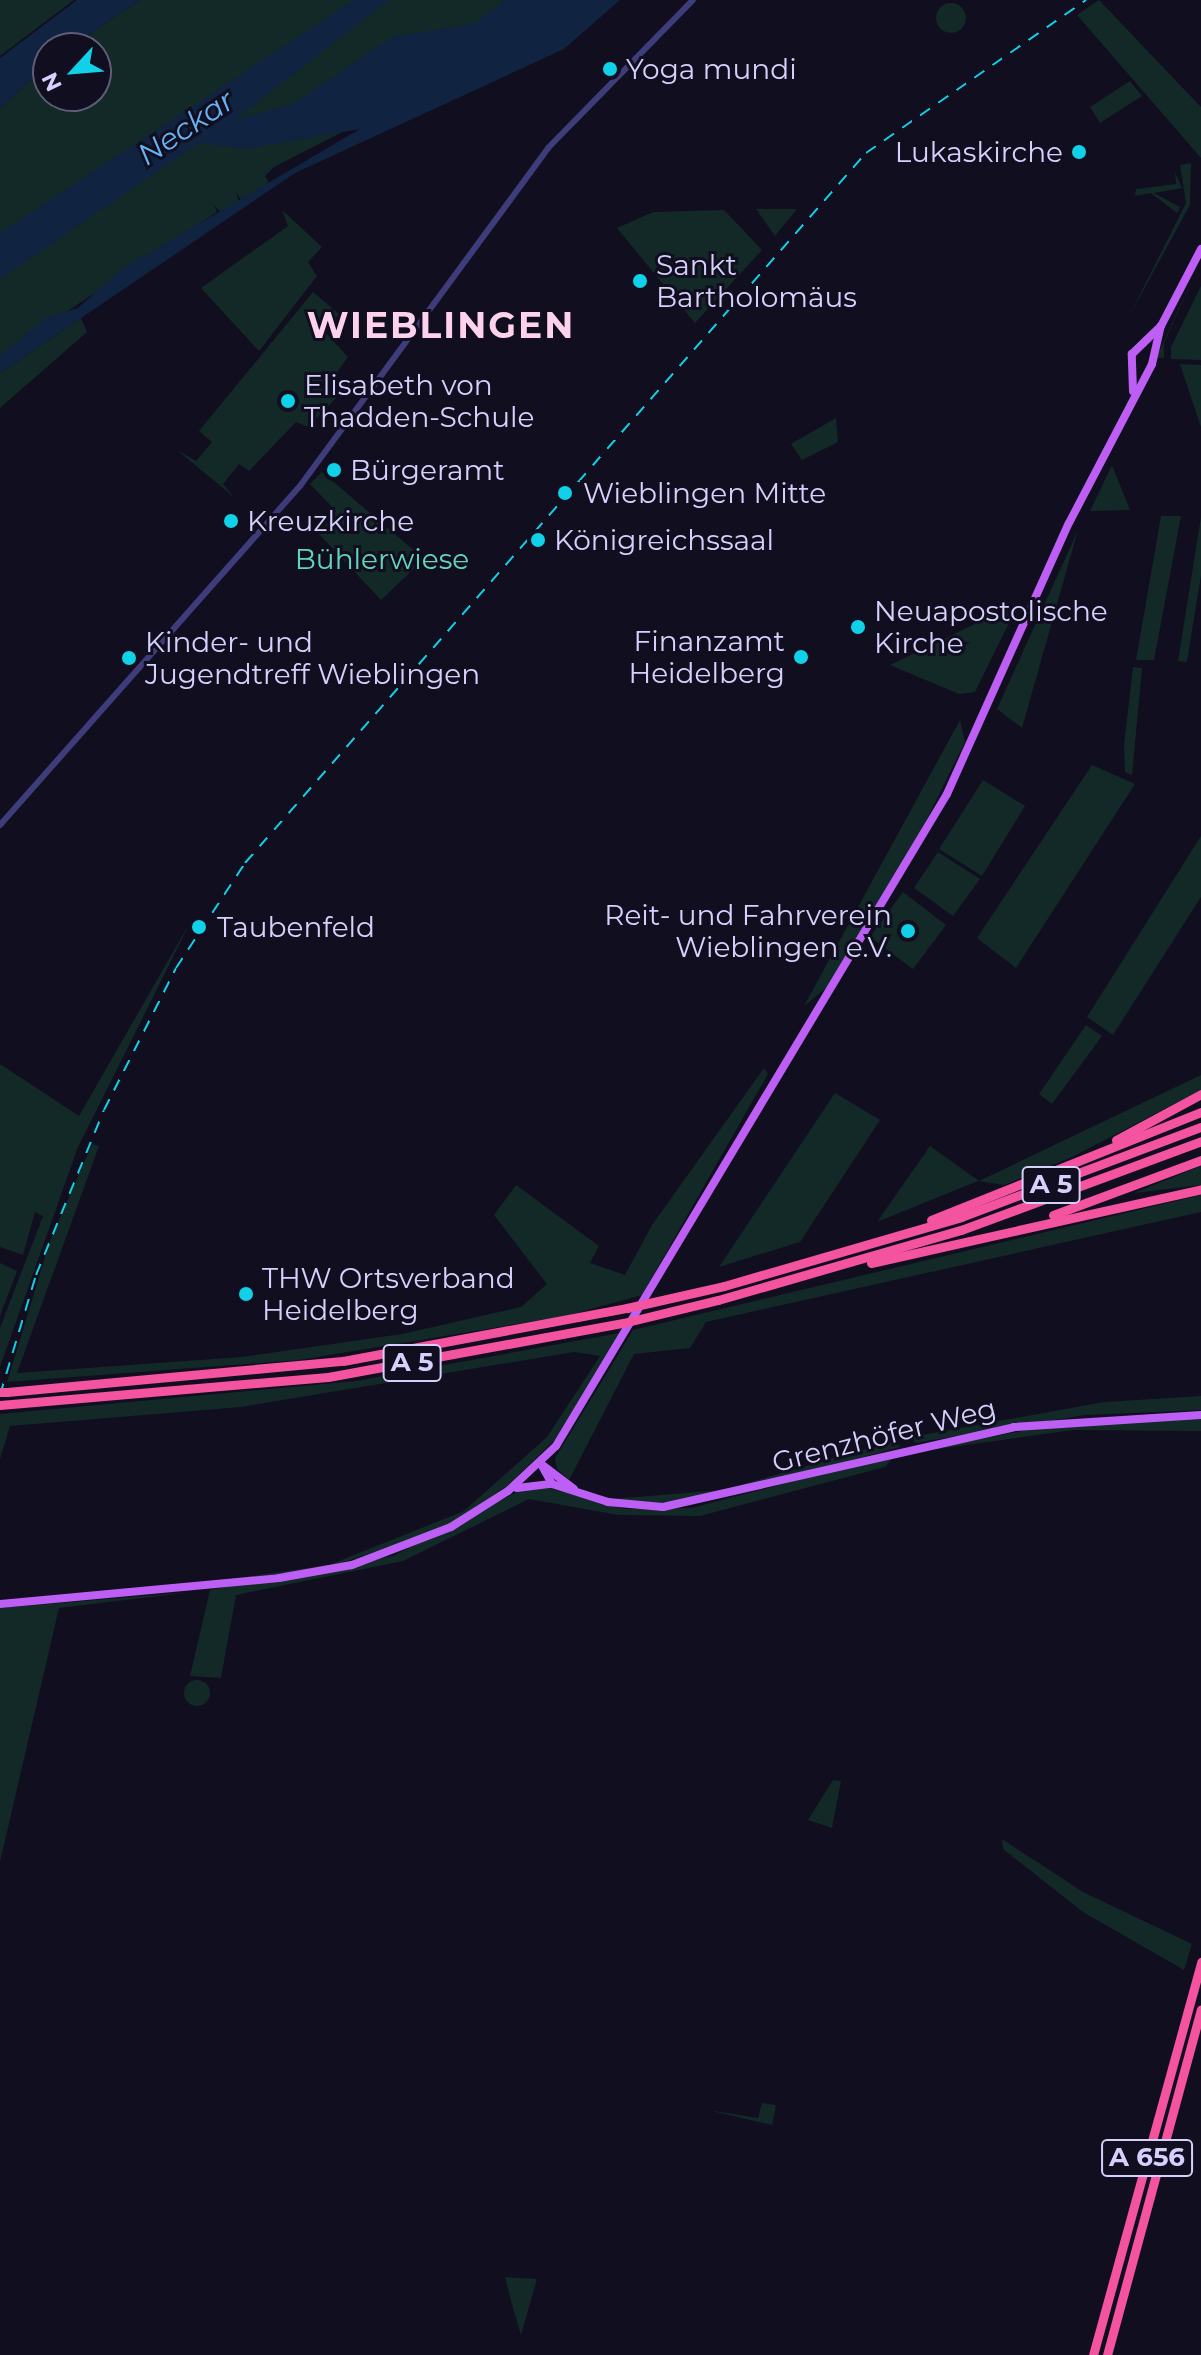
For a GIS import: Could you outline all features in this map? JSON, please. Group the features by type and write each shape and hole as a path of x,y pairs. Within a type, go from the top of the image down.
{"highway":[{"name":"A 5","path":"1070,1163 1201,1094"},
{"name":"A 5","path":"899,1236 1070,1163 1201,1112"},
{"name":"A 5","path":"4,1392 343,1361 627,1308 724,1286 899,1236 1201,1127"},
{"name":"A 5","path":"2,1405 328,1377 623,1323 840,1268 1040,1204 1201,1141"},
{"path":"1005,1232 1201,1160"},
{"path":"840,1268 1201,1189"},
{"name":"A 656","path":"1093,2355 1201,1962"},
{"name":"A 656","path":"1107,2355 1201,2010"}],"main road":[{"path":"0,1604 249,1582 352,1565 434,1535 508,1491 541,1464 556,1446 947,794 1145,370 1161,326 1201,251"},
{"path":"1133,391 1131,357 1161,326"},
{"path":"1141,349 1151,355"},
{"path":"1134,368 1145,370"},
{"name":"Grenzhöfer Weg","path":"552,1484 635,1506 693,1504 983,1432 1201,1415"},
{"path":"556,1446 557,1473"},
{"path":"508,1491 552,1484 541,1464"},
{"name":"Grenzhöfer Weg","path":"541,1464 581,1493"}],"street":[{"path":"0,825 300,486 548,148 693,0"}],"green space":[{"path":"0,0 74,0 0,56"},
{"path":"140,0 505,0 358,124 274,167 265,176 269,184 241,200 236,192 239,202 220,212 214,205 217,212 0,356 0,108 32,79 32,112 112,112 112,32 92,32"},
{"path":"1099,0 1201,107 1201,158 1077,15"},
{"path":"951,3 962,7 966,18 962,29 951,33 940,29 936,18 940,7"},
{"path":"1130,81 1142,96 1100,123 1090,107"},
{"path":"1191,163 1190,205 1127,320 1186,203 1180,165"},
{"path":"1175,172 1182,188 1154,193 1180,207 1177,213 1151,193 1135,196 1136,189 1176,184"},
{"path":"756,209 797,209 775,236"},
{"path":"282,210 322,247 308,262 317,276 259,351 201,288 288,226"},
{"path":"724,210 762,250 695,323 617,228 653,212"},
{"path":"1201,261 1164,343 1164,358 1156,358"},
{"path":"1201,286 1201,360 1171,359 1171,347"},
{"path":"313,292 339,314 324,331 348,357 333,378 346,388 308,427 296,422 249,471 239,464 223,484 235,498 177,450 196,461 212,442 199,431"},
{"path":"81,318 87,332 0,408 0,373"},
{"path":"1180,364 1201,365 1201,427"},
{"path":"836,418 838,442 802,460 791,444"},
{"path":"1112,465 1130,510 1090,511"},
{"name":"Bühlerwiese","path":"322,472 424,559 381,600 319,534 336,511 310,484"},
{"path":"1161,516 1181,516 1154,660 1136,660"},
{"path":"1201,517 1201,575 1187,662 1178,661"},
{"path":"1078,530 1022,728 997,709"},
{"path":"1008,608 1010,621 975,692 959,694 890,665"},
{"path":"1133,667 1142,668 1132,775 1125,772 1124,745"},
{"path":"960,720 965,742 920,833 830,985 804,1006"},
{"path":"1092,765 1135,784 1016,968 977,938"},
{"path":"983,780 1025,806 982,876 939,849"},
{"path":"1201,836 1201,897 1113,1035 1087,1017"},
{"path":"938,852 980,879 953,916 914,888"},
{"name":"Reit- und Fahrverein Wieblingen e.V.","path":"903,892 946,925 913,969 870,937"},
{"path":"192,919 78,1147 0,1367 0,1328 43,1216 35,1212 23,1255 0,1247 0,1064 79,1116"},
{"path":"1086,1025 1102,1036 1052,1104 1039,1094"},
{"path":"764,1068 768,1074 642,1295 566,1316 299,1360 7,1382 50,1241 92,1144 99,1146 17,1373 242,1357 402,1334 521,1307 547,1284 494,1215 516,1185 599,1246 590,1263 625,1275 652,1225"},
{"path":"1201,1075 1201,1090 1072,1157 1004,1185 978,1181 877,1222 930,1146 979,1181"},
{"path":"835,1093 880,1120 800,1242 719,1267"},
{"path":"1201,1166 1201,1185 1134,1193"},
{"path":"1201,1195 1201,1212 706,1322 690,1348 634,1354 569,1480 557,1469 555,1458 633,1330"},
{"path":"0,1263 17,1271 0,1316"},
{"path":"625,1332 562,1433 507,1486 446,1527 336,1565 224,1580 329,1565 464,1511 547,1437 600,1356 574,1352 241,1407 10,1426 0,1459 0,1414 356,1381"},
{"path":"1201,1396 1201,1410 1085,1415 915,1443 911,1437 1104,1402"},
{"path":"1201,1418 1201,1431 1073,1430 909,1453 1048,1426"},
{"path":"898,1440 900,1447 719,1497 658,1504 612,1499 723,1490"},
{"path":"895,1455 885,1467 700,1516 618,1515 529,1499 403,1561 236,1595 221,1678 190,1676 210,1590 393,1556 517,1492 545,1487 625,1509 691,1508"},
{"path":"192,1592 59,1608 0,1862 0,1608"},
{"path":"197,1680 206,1684 210,1693 206,1702 197,1706 188,1702 184,1693 188,1684"},
{"path":"833,1780 841,1781 832,1828 808,1820"},
{"path":"1002,1839 1083,1892 1192,1944 1184,1970 1083,1912 1003,1849"},
{"path":"762,2103 776,2105 772,2125 708,2110 758,2118"},
{"path":"505,2277 537,2279 521,2335 511,2301"}],"water":[{"path":"77,0 140,0 92,32 35,32"},
{"name":"Neckar","path":"354,0 389,0 234,120 293,104 392,37 475,23 505,0 620,0 564,49 295,173 0,373 0,356 47,317 78,308 122,269 360,129 244,149 199,143 0,279 0,233"},
{"path":"32,34 32,79 0,108 0,58"}],"railway":[{"path":"0,1395 36,1275 104,1110 176,968 245,863 866,153 1086,0"}],"place":[{"name":"Yoga mundi","path":"610,69"},
{"name":"Lukaskirche","path":"1079,152"},
{"name":"Sankt Bartholomäus","path":"640,281"},
{"name":"Elisabeth von Thadden-Schule","path":"288,401"},
{"name":"Bürgeramt","path":"334,470"},
{"name":"Wieblingen Mitte","path":"565,493"},
{"name":"Kreuzkirche","path":"231,521"},
{"name":"Königreichssaal","path":"538,540"},
{"name":"Neuapostolische Kirche","path":"858,627"},
{"name":"Finanzamt Heidelberg","path":"801,657"},
{"name":"Kinder- und Jugendtreff Wieblingen","path":"129,658"},
{"name":"Taubenfeld","path":"199,927"},
{"name":"Reit- und Fahrverein Wieblingen e.V.","path":"908,931"},
{"name":"THW Ortsverband Heidelberg","path":"246,1294"}],"district":[{"name":"WIEBLINGEN","path":"441,326"}]}
